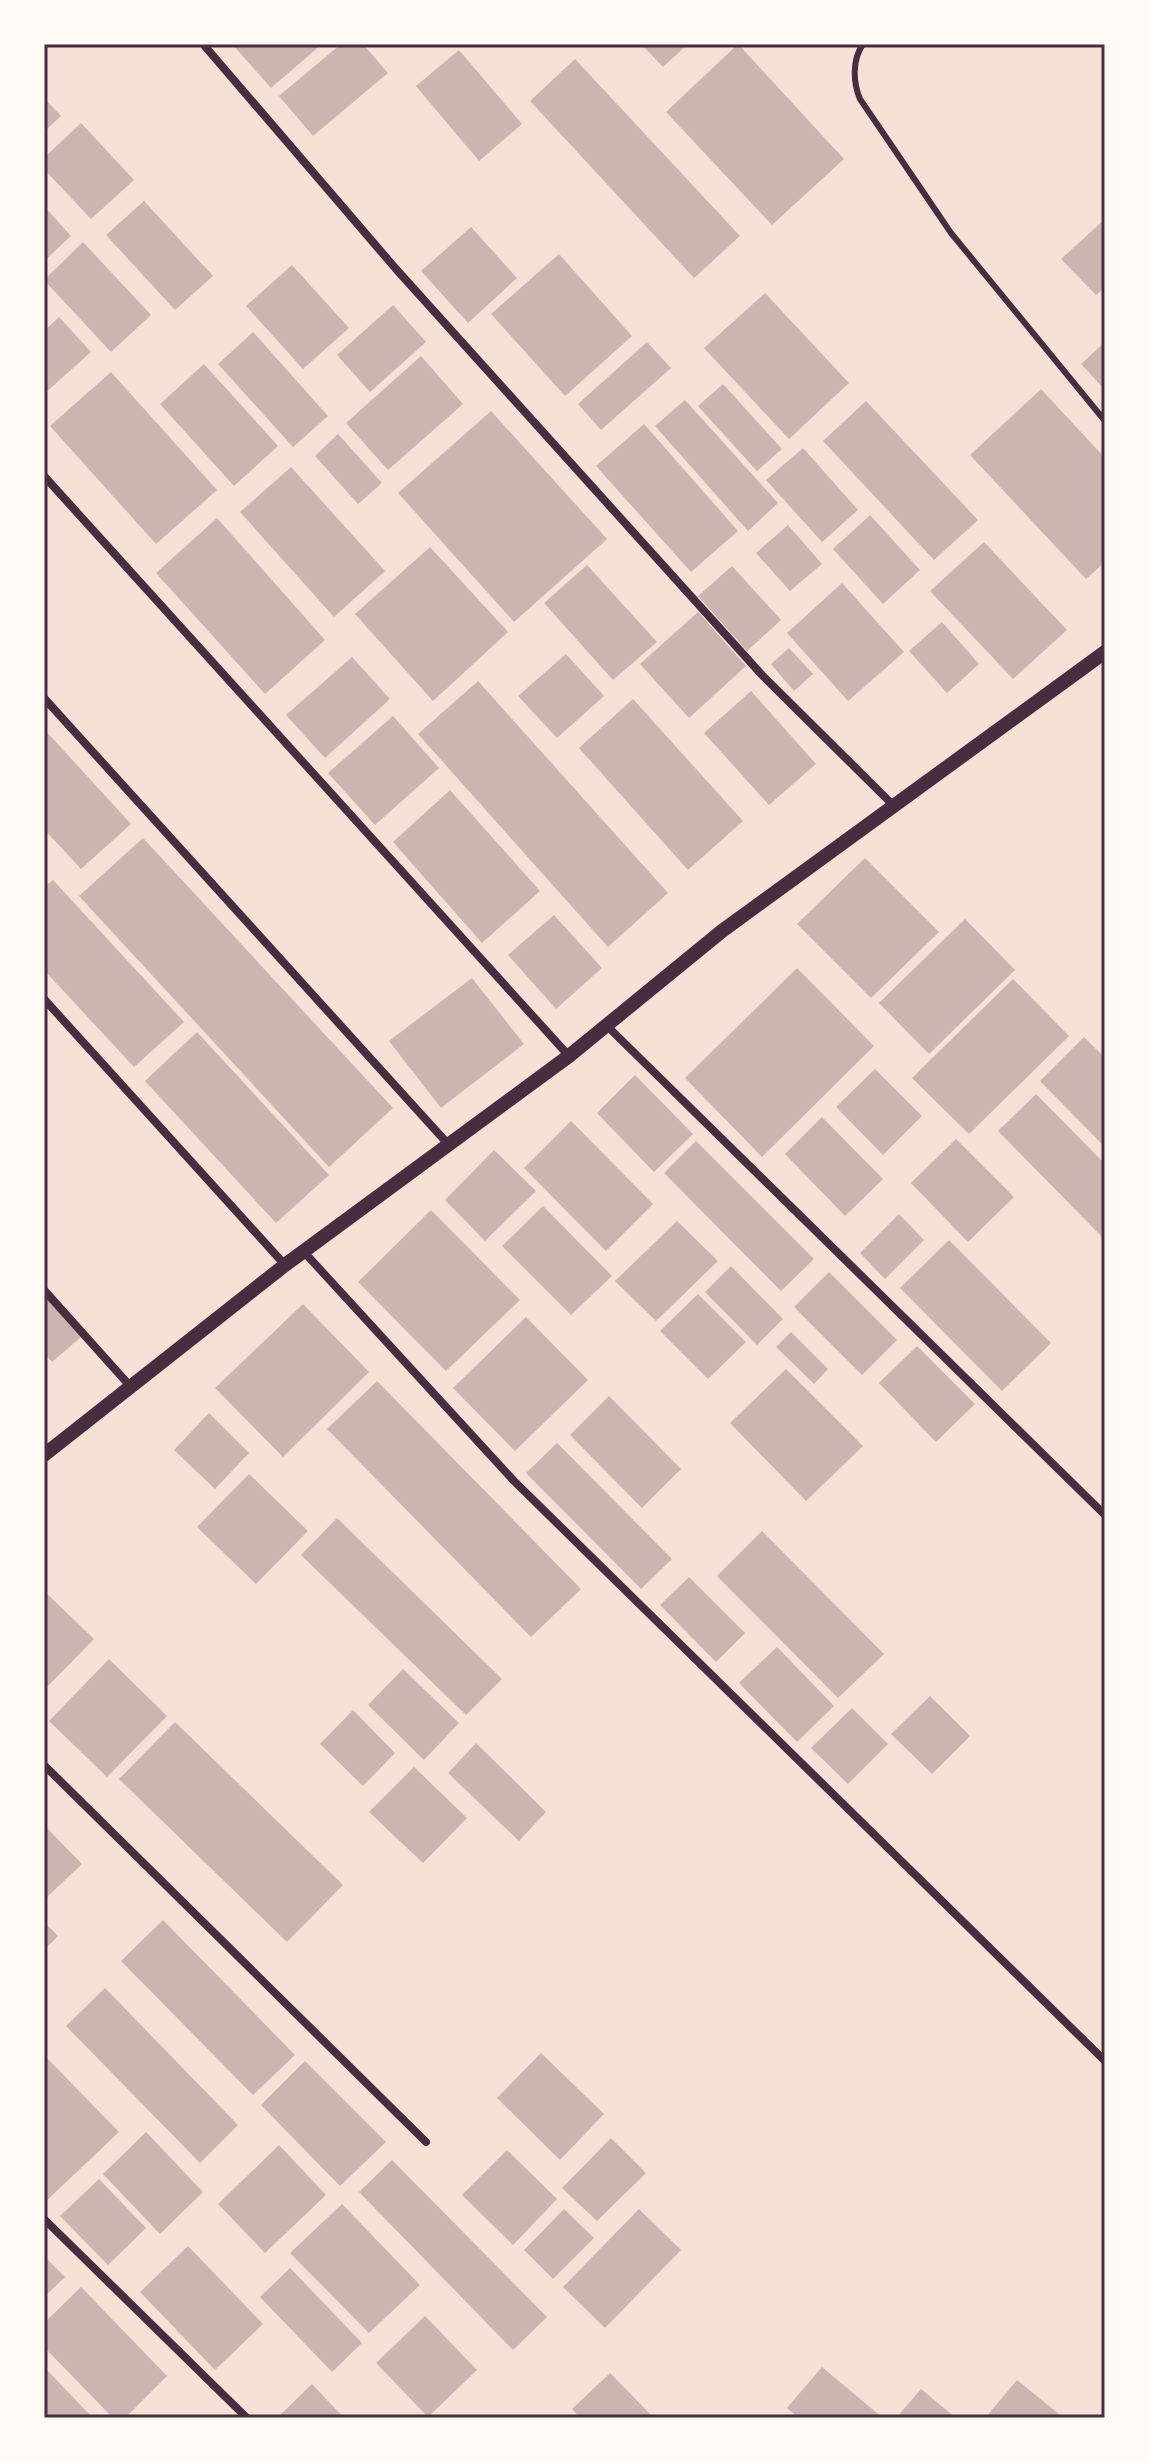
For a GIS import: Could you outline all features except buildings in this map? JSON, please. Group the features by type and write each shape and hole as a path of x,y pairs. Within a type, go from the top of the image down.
{"street":[{"path":"203,44 396,269 762,675 893,805"},
{"path":"44,476 569,1056"},
{"path":"44,1455 285,1265 569,1056 722,931 1105,652"},
{"path":"44,698 448,1144"},
{"path":"44,999 285,1265"},
{"path":"607,1026 1105,1515"},
{"path":"304,1252 514,1481 1105,2061"},
{"path":"44,1290 130,1386"},
{"path":"44,1765 426,2142"},
{"path":"44,2219 247,2418"}],"lane":[{"path":"863,44 856,55 855,74 860,99 951,233 1105,421"}]}
